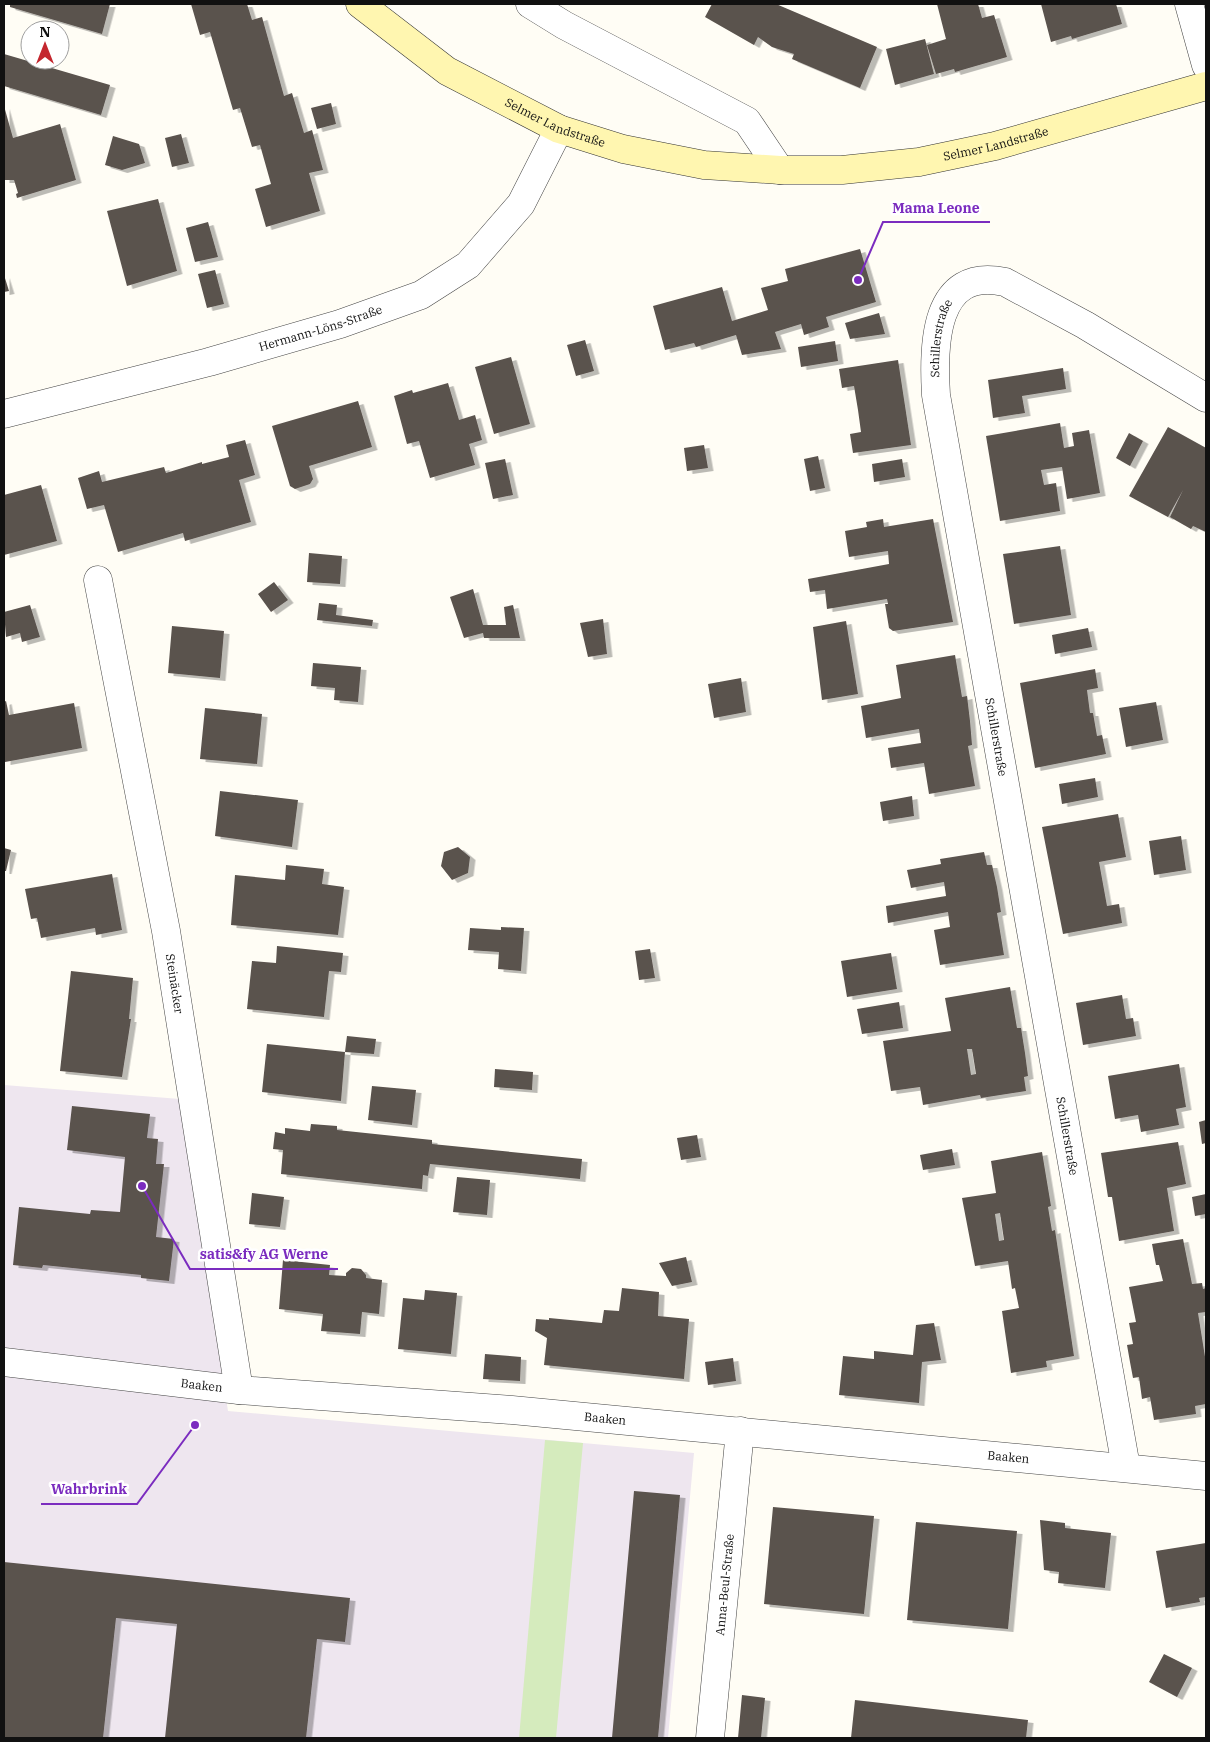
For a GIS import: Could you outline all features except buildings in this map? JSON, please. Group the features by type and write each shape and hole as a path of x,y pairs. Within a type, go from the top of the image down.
{"main road":[{"name":"Selmer Landstraße","path":"360,4 447,71 559,129 623,149 704,165 780,170 842,170 928,160 995,146 1206,86"}],"street":[{"path":"530,4 564,26 747,121 780,170"},
{"path":"1189,4 1206,65"},
{"name":"Hermann-Löns-Straße","path":"4,414 208,362 340,324 421,296 468,265 521,204 559,129"},
{"name":"Schillerstraße","path":"1126,1466 936,395 933,358 936,334 947,303 962,287 974,282 991,279 1005,282 1085,325 1206,398"},
{"name":"Steinäcker","path":"98,580 166,931 239,1390"},
{"name":"Baaken","path":"4,1362 239,1390 512,1410 1126,1466 1206,1476"},
{"name":"Anna-Beul-Straße","path":"710,1738 740,1431"}],"shaded area":[{"path":"4,1085 180,1099 228,1411 694,1453 668,1738 4,1738"}],"green space":[{"path":"545,1440 583,1443 556,1738 519,1738"}],"place":[{"name":"Mama Leone","path":"858,280"},
{"name":"satis&fy AG Werne","path":"142,1186"},
{"name":"Wahrbrink","path":"195,1425"}]}
